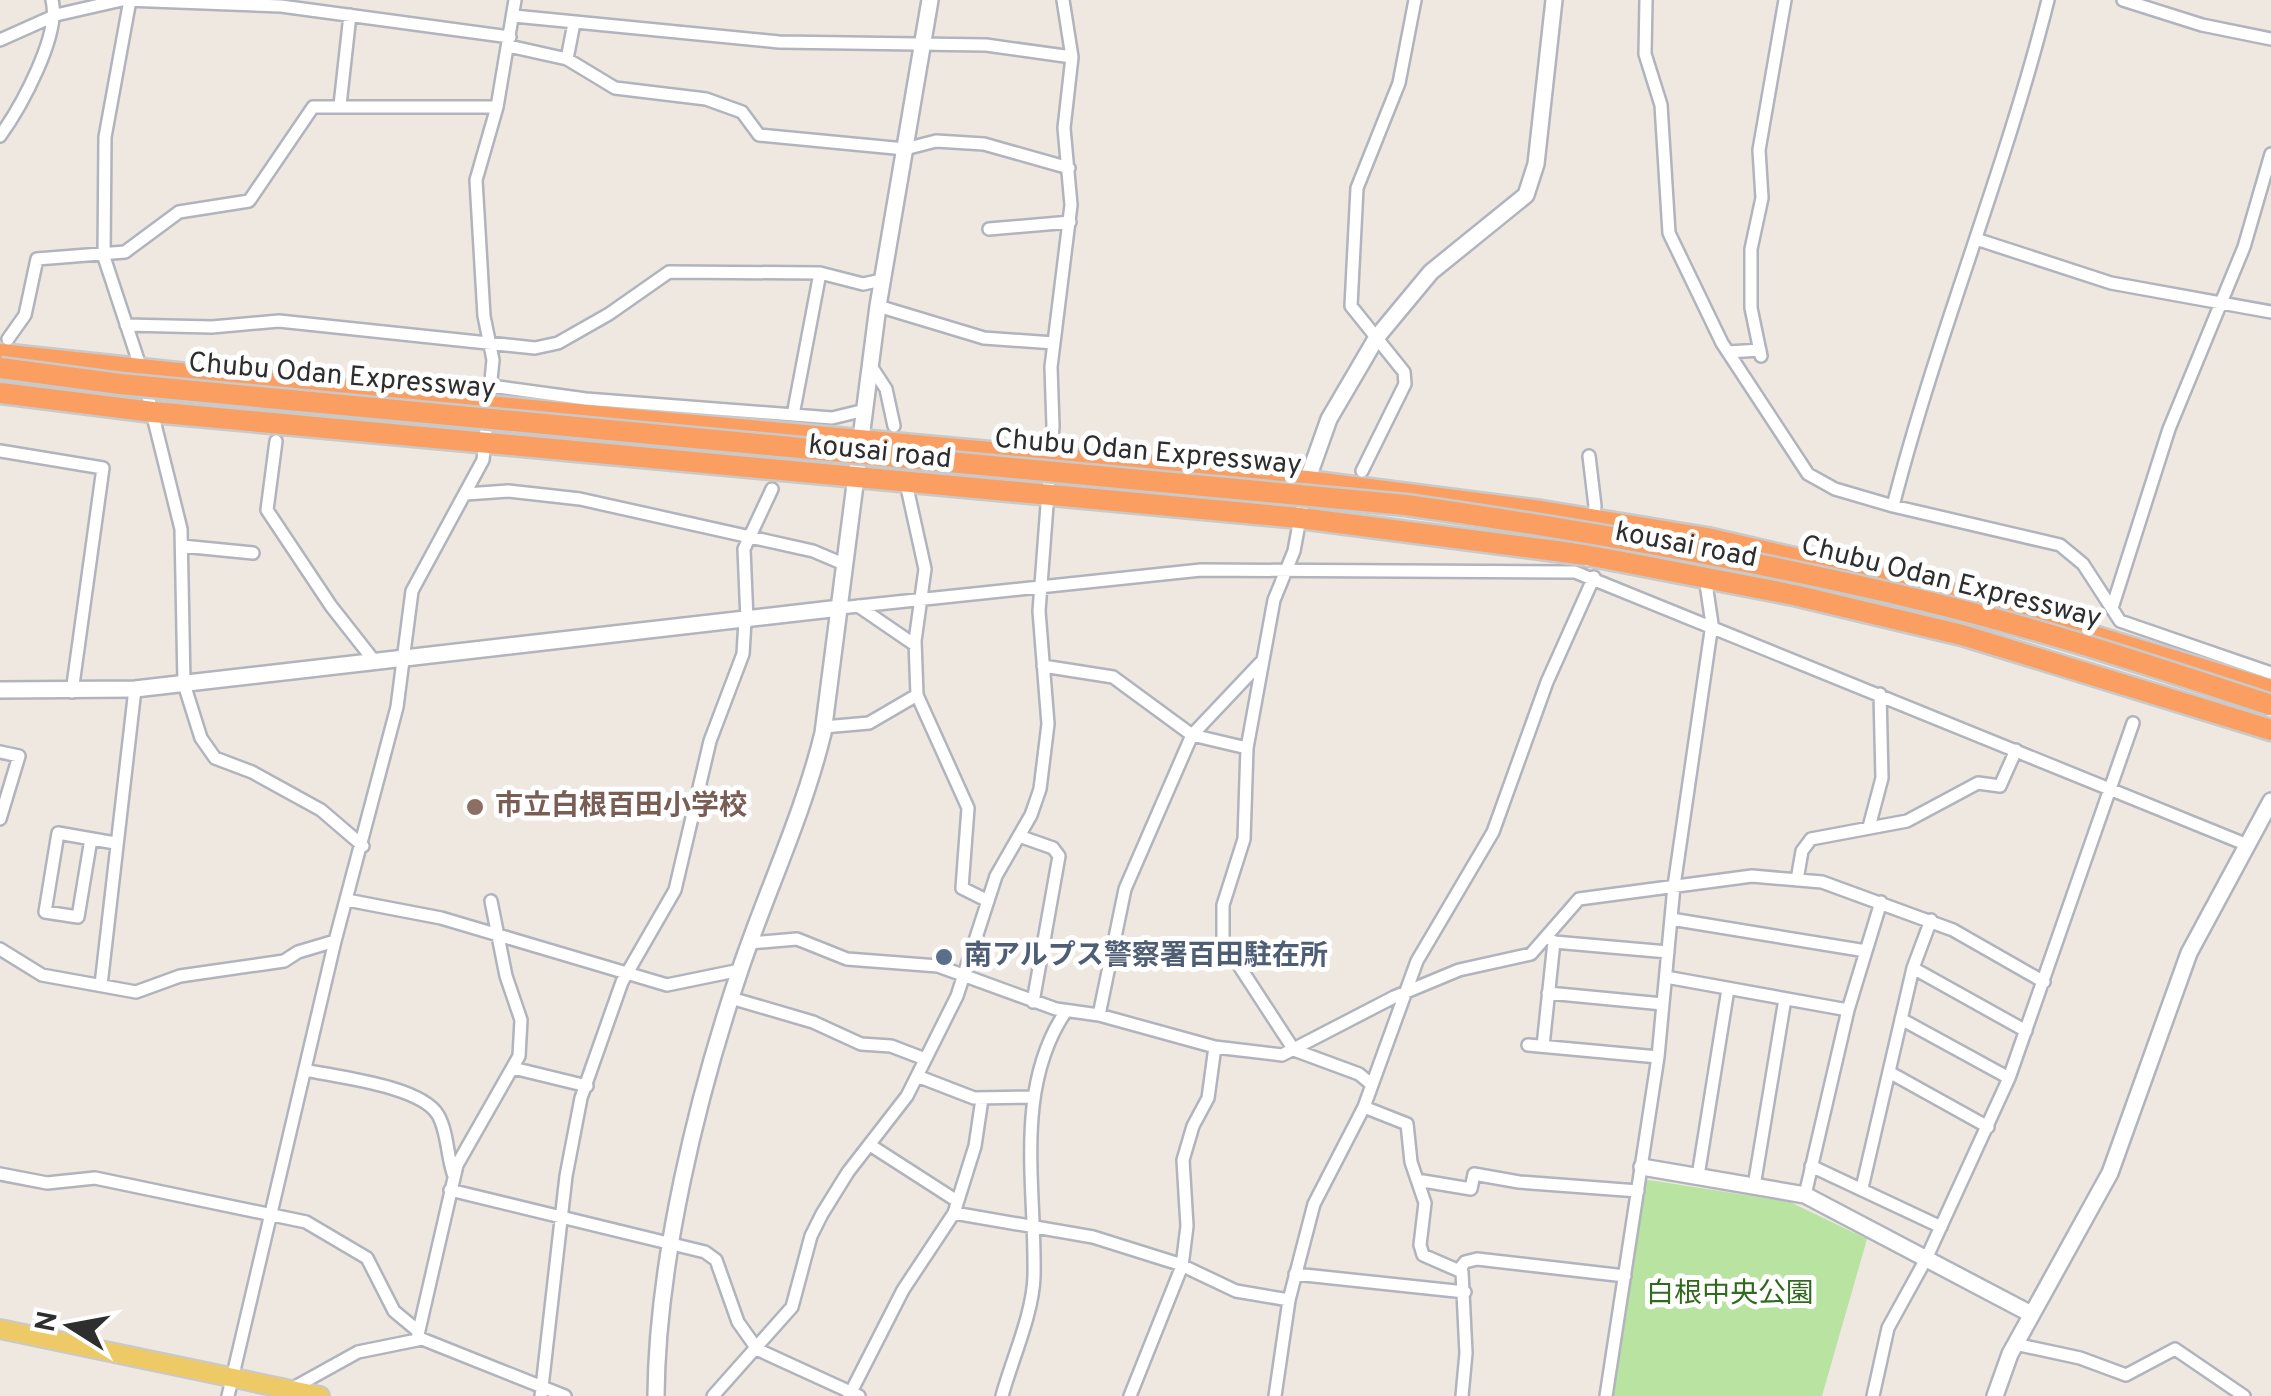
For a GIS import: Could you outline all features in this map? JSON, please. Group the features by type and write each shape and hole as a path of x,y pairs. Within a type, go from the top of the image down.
{"highway":[{"name":"kousai road","path":"2,356 142,372 489,396 1307,482 1594,519 1708,538 1972,598 2271,690"},
{"name":"Chubu Odan Expressway","path":"2,356 122,378 1368,494 1542,516 1690,541 1935,596 2131,651 2271,698"},
{"name":"Chubu Odan Expressway","path":"2,356 138,386 1406,505 1538,524 1688,549 1933,602 2129,658 2271,705"},
{"name":"kousai road","path":"0,393 153,412 1300,518 1589,568 1705,576 1962,635 2271,730"}],"main road":[{"path":"0,1330 320,1396"}],"street":[{"path":"0,136 25,101 56,15 52,0"},
{"path":"0,40 83,4 126,0 281,6 509,41 567,59 615,88 706,99 742,112 759,135 905,148 936,141 984,144 1069,168"},
{"path":"126,0 105,137 104,257 153,412 182,546 184,684 201,738 215,758 252,772 321,810 362,846"},
{"path":"228,1396 335,941 400,696 400,659 412,591 483,460 490,343 476,180 497,107 515,0"},
{"path":"656,1396 672,1243 732,998 811,781 824,726 878,306 930,0"},
{"path":"713,1396 792,1306 811,1236 848,1172 894,1117 917,1076 965,976 988,901 1032,815 1045,761 1048,724 1040,586 1054,343 1070,222 1064,128 1072,57 1063,0"},
{"path":"1362,471 1405,384 1404,372 1351,306 1357,188 1399,82 1415,0"},
{"path":"1371,1084 1359,1074 1294,1050 1223,940 1223,904 1244,840 1247,748 1274,600 1288,568 1307,482 1329,419 1376,337 1431,272 1516,208 1526,195 1536,164 1554,0"},
{"path":"1646,0 1646,54 1661,105 1669,234 1728,352 1808,474 1835,489 1894,506 2060,545 2083,564 2120,621 2271,672"},
{"path":"1728,352 1760,353 1750,308 1752,248 1762,198 1757,166 1786,0"},
{"path":"1894,506 1920,400 1999,176 2048,0"},
{"path":"2123,0 2202,25 2271,38"},
{"path":"340,105 350,15"},
{"path":"514,16 779,42 870,40 924,47 986,45 1072,57"},
{"path":"567,59 574,22"},
{"path":"2,356 25,315 37,260 52,255 104,257 125,252 178,212 249,201 313,107 497,107"},
{"path":"2112,608 2169,428 2222,302 2271,154"},
{"path":"989,229 1070,222"},
{"path":"1976,240 2058,269 2271,312"},
{"path":"126,325 212,327 280,321 535,348 558,343 610,314 669,272 820,273 863,284 882,280"},
{"path":"793,415 820,273"},
{"path":"878,306 984,338 1054,343"},
{"path":"871,366 886,389 894,426"},
{"path":"489,396 586,399 832,418 865,410"},
{"path":"276,441 267,510 330,606 375,662"},
{"path":"0,451 103,468 72,692"},
{"path":"1275,1396 1289,1300 1314,1204 1364,1108 1403,993 1437,924 1493,832 1589,568 1594,519 1589,456"},
{"path":"906,483 924,569 915,644 916,696 968,808 962,888 988,901"},
{"path":"541,1391 561,1216 587,1086 627,976 675,890 710,741 743,654 746,537 772,490"},
{"path":"466,494 508,492 580,500 813,551 846,565"},
{"path":"182,546 253,553"},
{"path":"0,690 135,689 1201,570 1589,568 1712,624 2245,844"},
{"path":"1606,1396 1658,1057 1674,886 1712,624 1705,576"},
{"path":"858,606 915,644"},
{"path":"1099,1016 1125,889 1192,736 1263,660"},
{"path":"1043,666 1112,677 1192,736 1247,748"},
{"path":"101,985 135,689"},
{"path":"1869,826 1882,778 1880,694"},
{"path":"824,726 880,719 916,696"},
{"path":"1873,1396 1888,1328 1926,1259 2009,1078 2132,723"},
{"path":"1797,880 1806,842 1906,821 1978,783 2000,786 2016,750"},
{"path":"0,752 19,756 0,819"},
{"path":"1995,1396 2015,1344 2110,1174 2189,953 2271,800"},
{"path":"92,839 78,917 45,912 58,834 115,842"},
{"path":"1019,836 1054,848 1059,856 1033,1002"},
{"path":"750,942 797,939 847,959 925,963 1066,1011 1215,1047 1282,1056 1403,993 1482,963 1521,959 1551,939 1579,899 1752,876 1822,882 1931,920 2044,982"},
{"path":"348,900 498,935 667,985 740,970"},
{"path":"418,1335 454,1176 464,1149 519,1056 521,1020 506,976 491,901"},
{"path":"1805,1196 1848,1010 1881,902"},
{"path":"1671,919 1866,952"},
{"path":"1862,1188 1913,968 1931,920"},
{"path":"1551,939 1668,952"},
{"path":"1543,1046 1551,939"},
{"path":"0,950 42,974 136,992 193,974 284,962 298,952 335,941"},
{"path":"1913,968 2026,1031"},
{"path":"1666,977 1848,1010"},
{"path":"1698,1176 1728,989"},
{"path":"1548,994 1663,1004"},
{"path":"732,998 812,1022 860,1044 892,1046 926,1058"},
{"path":"1754,1186 1785,999"},
{"path":"1002,1396 1034,1279 1030,1226 1034,1097 1041,1056 1066,1011"},
{"path":"1901,1018 2009,1078"},
{"path":"1528,1045 1658,1057"},
{"path":"1130,1396 1182,1266 1187,1226 1183,1160 1192,1126 1208,1098 1215,1047"},
{"path":"513,1068 587,1086"},
{"path":"305,1070 405,1092 428,1105 440,1118 454,1176"},
{"path":"1888,1072 1988,1127"},
{"path":"917,1076 982,1099 1034,1097"},
{"path":"450,1190 705,1252 716,1260 738,1322 754,1347 853,1395 902,1290 956,1207 975,1146 982,1099"},
{"path":"1364,1108 1407,1124 1424,1203 1424,1255 1459,1270"},
{"path":"870,1145 956,1207 1093,1237 1182,1266 1236,1291 1289,1300"},
{"path":"1811,1166 1941,1226"},
{"path":"1642,1167 1805,1196 2031,1314"},
{"path":"0,1174 47,1182 95,1178 306,1222 366,1258 394,1310 418,1335 541,1391 565,1396"},
{"path":"1417,1180 1471,1189 1474,1174 1519,1182 1638,1191"},
{"path":"1459,1270 1466,1262 1477,1259 1625,1276"},
{"path":"1459,1270 1465,1292 1462,1396"},
{"path":"1295,1274 1465,1292"},
{"path":"292,1388 358,1352 418,1335"},
{"path":"2015,1344 2080,1358 2126,1375 2176,1349 2244,1396"}],"green space":[{"name":"白根中央公園","path":"1644,1182 1790,1202 1867,1239 1822,1396 1611,1396"}],"place":[{"name":"市立白根百田小学校","path":"475,807"},
{"name":"南アルプス警察署百田駐在所","path":"944,957"}]}
